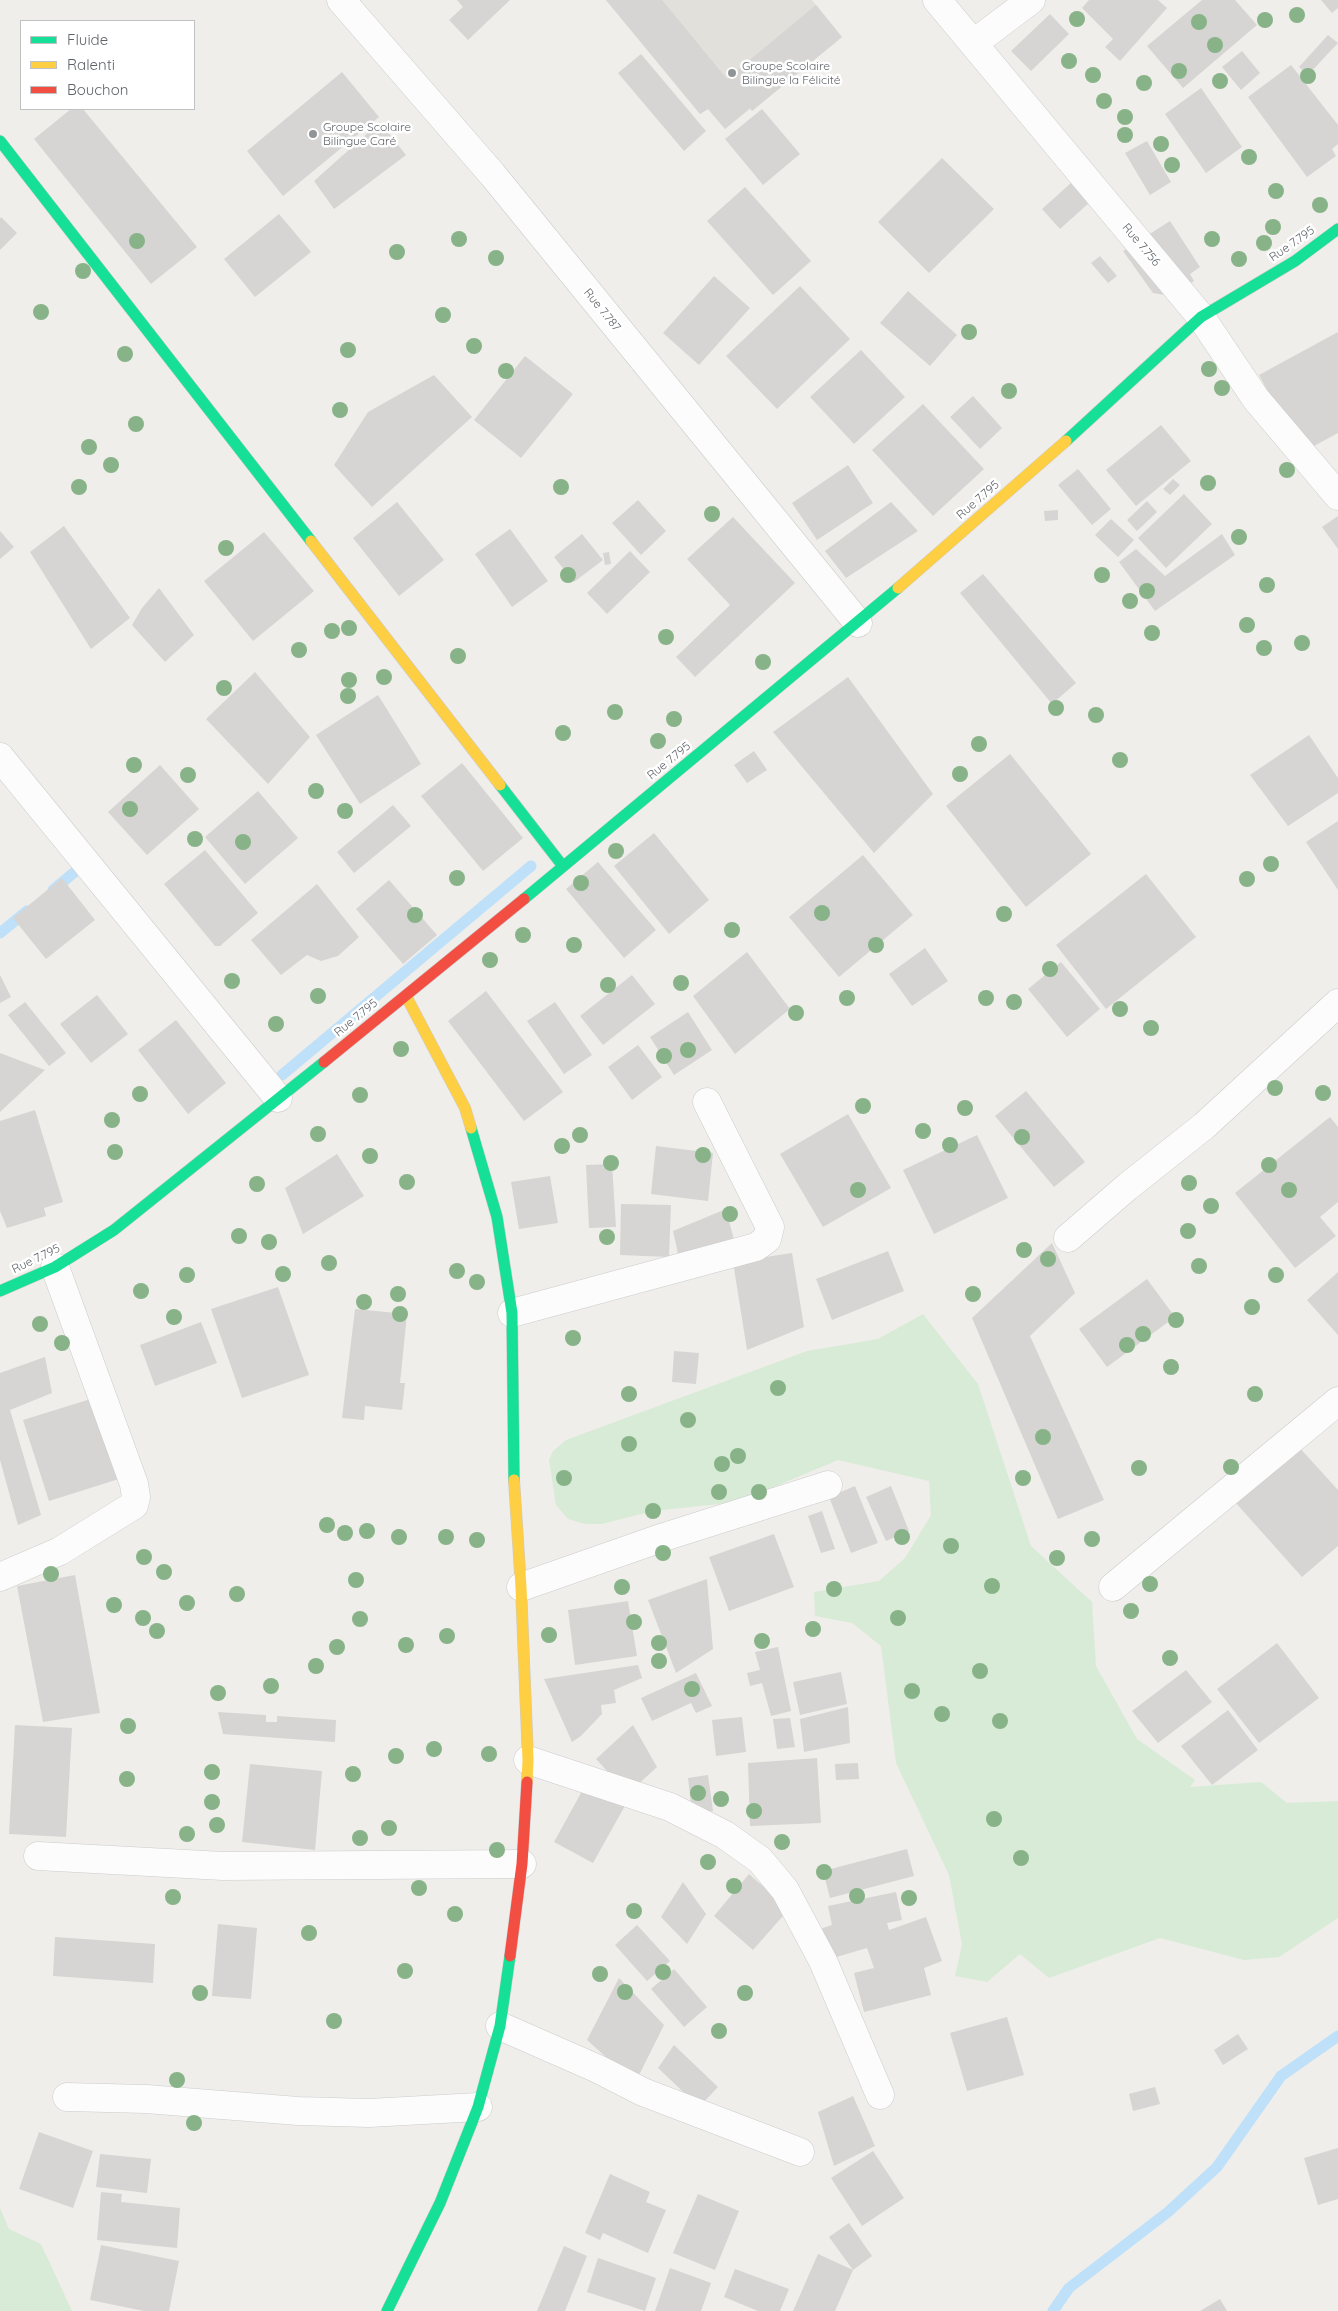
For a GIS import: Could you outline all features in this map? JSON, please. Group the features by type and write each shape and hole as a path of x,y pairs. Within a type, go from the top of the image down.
{"street":[{"name":"Rue 7.787","path":"341,0 492,174 858,622"},
{"name":"Rue 7.756","path":"937,0 1201,317 1256,399 1338,496"},
{"path":"974,43 1032,0"},
{"path":"0,141 562,865"},
{"name":"Rue 7.795","path":"0,1291 55,1268 114,1230 406,996 858,622 1043,462 1201,317 1295,261 1338,228"},
{"path":"0,757 278,1098"},
{"path":"388,2311 440,2203 478,2107 500,2026 522,1864 528,1760 521,1587 512,1454 512,1313 498,1217 465,1108 406,996"},
{"path":"1068,1238 1127,1187 1204,1126 1338,1003"},
{"path":"512,1313 756,1247 767,1240 770,1227 707,1102"},
{"path":"0,1577 60,1551 134,1505 136,1497 134,1484 55,1268"},
{"path":"1114,1587 1338,1401"},
{"path":"521,1587 664,1537 828,1485"},
{"path":"528,1760 670,1807 725,1835 760,1860 785,1890 822,1962 880,2095"},
{"path":"38,1856 223,1866 522,1864"},
{"path":"500,2026 590,2065 643,2092 800,2152"},
{"path":"66,2097 146,2099 298,2111 369,2112 478,2107"}],"shaded area":[{"name":"Groupe Scolaire Bilingue la Félicité","path":"606,0 812,0 842,37 752,111 750,109 725,129 708,109 700,114"}],"green space":[{"path":"923,1314 978,1384 1031,1546 1092,1602 1096,1666 1137,1739 1195,1780 1190,1787 1261,1782 1287,1803 1338,1801 1338,1918 1279,1957 1244,1960 1160,1938 1049,1978 1020,1954 987,1982 955,1976 962,1944 949,1875 896,1763 881,1646 852,1623 815,1616 814,1592 879,1581 905,1558 931,1515 929,1481 838,1460 738,1502 653,1511 602,1524 585,1524 568,1519 556,1505 549,1460 553,1451 566,1440 807,1351 878,1339"},
{"path":"0,2208 9,2229 41,2244 72,2311 0,2311"}],"building":[{"path":"457,0 510,0 468,40 449,20 463,7"},
{"name":"Groupe Scolaire Bilingue la Félicité","path":"606,0 662,0 727,79 816,5 842,37 752,111 750,108 725,129 708,109 700,114"},
{"path":"1089,0 1158,0 1167,8 1120,61 1105,47 1113,39 1082,8"},
{"path":"1202,0 1235,0 1257,25 1183,88 1147,46"},
{"path":"1321,0 1338,0 1338,8 1332,13"},
{"path":"1050,14 1069,34 1031,71 1011,51"},
{"path":"1328,35 1338,43 1308,75 1299,67"},
{"path":"1242,51 1260,73 1241,90 1222,67"},
{"path":"641,54 706,131 684,151 618,73"},
{"path":"1291,65 1338,125 1338,144 1332,149 1336,156 1307,177 1248,97"},
{"name":"Groupe Scolaire Bilingue Caré","path":"342,72 379,117 283,196 247,151"},
{"path":"1201,88 1242,147 1206,173 1165,114"},
{"path":"762,109 800,154 763,185 725,139"},
{"path":"70,110 84,110 197,247 151,284 34,139"},
{"path":"380,122 406,155 334,209 314,181"},
{"path":"1147,141 1171,182 1150,195 1125,153"},
{"path":"942,158 994,209 929,273 878,222"},
{"path":"1072,182 1090,202 1060,229 1042,209"},
{"path":"745,187 811,261 773,295 707,221"},
{"path":"279,214 311,252 255,297 224,259"},
{"path":"1,217 17,233 0,250 0,219"},
{"path":"1170,221 1200,267 1190,274 1194,281 1171,296 1153,293 1123,251"},
{"path":"1100,256 1117,276 1108,283 1091,263"},
{"path":"714,276 750,308 699,365 663,333"},
{"path":"800,286 850,339 777,409 726,356"},
{"path":"908,291 957,335 930,366 880,323"},
{"path":"1338,332 1338,433 1301,453 1259,375"},
{"path":"861,350 905,397 854,444 810,397"},
{"path":"525,356 573,394 521,458 474,420"},
{"path":"434,375 472,417 372,507 334,465 368,412"},
{"path":"973,396 1002,428 980,449 950,417"},
{"path":"923,404 984,469 933,516 872,450"},
{"path":"1161,425 1191,461 1136,506 1106,470"},
{"path":"848,465 873,503 817,540 792,503"},
{"path":"1078,469 1111,509 1092,525 1058,485"},
{"path":"1173,479 1180,485 1170,495 1163,489"},
{"path":"1184,494 1212,524 1166,568 1138,538"},
{"path":"638,500 666,531 641,555 612,523"},
{"path":"1147,501 1157,512 1137,531 1127,520"},
{"path":"397,502 444,560 399,596 353,538"},
{"path":"891,502 918,531 846,578 825,551"},
{"path":"1058,510 1058,520 1045,521 1044,511"},
{"path":"1338,516 1338,549 1322,527"},
{"path":"733,517 795,583 695,677 676,657 730,605 687,559"},
{"path":"1111,519 1134,540 1118,557 1095,535"},
{"path":"64,526 130,618 91,649 30,552"},
{"path":"510,529 548,581 512,607 475,554"},
{"path":"0,531 14,547 0,559"},
{"path":"264,532 314,591 253,641 204,581"},
{"path":"582,534 603,560 574,582 554,557"},
{"path":"1222,534 1235,555 1155,611 1119,562 1136,549 1165,576"},
{"path":"630,551 650,572 607,614 587,593"},
{"path":"609,552 611,564 605,565 603,553"},
{"path":"983,574 1076,683 1052,704 960,593"},
{"path":"159,588 194,635 165,662 132,625 142,608"},
{"path":"255,672 310,737 268,784 206,719"},
{"path":"848,677 933,794 874,853 773,732"},
{"path":"378,695 421,764 360,804 316,735"},
{"path":"1309,735 1338,778 1338,793 1288,826 1250,775"},
{"path":"754,751 767,770 747,783 734,765"},
{"path":"1010,754 1091,854 1026,907 946,806"},
{"path":"462,763 523,838 483,871 421,796"},
{"path":"160,765 199,809 147,855 108,812"},
{"path":"258,791 298,838 245,884 205,837"},
{"path":"393,805 411,826 354,873 337,852"},
{"path":"1338,821 1338,890 1306,842"},
{"path":"654,833 709,900 669,934 614,866"},
{"path":"205,850 258,913 220,946 215,946 164,884"},
{"path":"863,855 913,915 839,977 789,917"},
{"path":"598,862 656,930 624,958 566,889"},
{"path":"1146,874 1196,937 1106,1009 1056,945"},
{"path":"62,878 95,920 46,959 13,918"},
{"path":"389,880 437,935 403,964 356,909"},
{"path":"317,884 359,937 338,956 321,961 307,955 281,975 251,940"},
{"path":"925,948 948,981 912,1006 889,974"},
{"path":"747,952 790,1009 735,1054 693,996"},
{"path":"1061,962 1100,1009 1067,1037 1028,989"},
{"path":"0,975 11,997 0,1003"},
{"path":"632,975 655,1004 603,1045 580,1016"},
{"path":"486,991 563,1092 524,1121 448,1021"},
{"path":"97,995 128,1034 91,1063 60,1024"},
{"path":"25,1002 66,1053 49,1066 8,1015"},
{"path":"555,1002 592,1055 564,1074 527,1021"},
{"path":"688,1012 712,1050 674,1075 650,1037"},
{"path":"176,1020 226,1083 188,1114 138,1050"},
{"path":"638,1045 662,1077 632,1100 608,1067"},
{"path":"0,1053 45,1070 0,1112"},
{"path":"1026,1091 1085,1162 1054,1187 995,1116"},
{"path":"35,1110 63,1202 44,1208 46,1216 7,1228 0,1211 0,1121"},
{"path":"848,1114 891,1188 823,1227 780,1154"},
{"path":"1330,1117 1338,1127 1338,1202 1320,1217 1336,1236 1295,1268 1235,1193"},
{"path":"977,1135 1008,1198 934,1234 903,1170"},
{"path":"656,1146 713,1153 708,1201 651,1194"},
{"path":"337,1154 364,1196 303,1234 285,1188"},
{"path":"612,1164 616,1227 589,1228 586,1165"},
{"path":"550,1176 558,1223 519,1229 511,1182"},
{"path":"621,1204 671,1205 669,1257 620,1255"},
{"path":"726,1209 735,1244 679,1258 673,1231"},
{"path":"1052,1243 1075,1293 1030,1336 1104,1500 1058,1519 972,1318"},
{"path":"888,1251 904,1291 832,1320 816,1279"},
{"path":"792,1253 804,1327 747,1350 733,1262"},
{"path":"1338,1272 1338,1335 1307,1300"},
{"path":"1147,1279 1175,1317 1107,1367 1079,1329"},
{"path":"278,1287 309,1375 242,1398 211,1309"},
{"path":"355,1309 407,1314 400,1383 405,1383 402,1410 365,1406 364,1420 342,1418"},
{"path":"201,1322 217,1363 155,1386 140,1345"},
{"path":"674,1351 699,1353 696,1384 672,1382"},
{"path":"45,1357 52,1393 10,1410 41,1515 18,1525 0,1460 0,1373"},
{"path":"97,1397 122,1478 49,1501 23,1420"},
{"path":"1298,1446 1338,1490 1338,1546 1302,1577 1235,1502"},
{"path":"855,1486 878,1543 851,1553 829,1497"},
{"path":"891,1486 909,1531 886,1541 866,1497"},
{"path":"822,1511 835,1549 821,1553 808,1516"},
{"path":"774,1534 794,1587 729,1611 709,1557"},
{"path":"75,1575 100,1713 43,1722 17,1586"},
{"path":"707,1579 713,1649 676,1673 648,1600"},
{"path":"628,1601 637,1656 575,1665 568,1610"},
{"path":"1277,1643 1319,1698 1259,1743 1217,1689"},
{"path":"778,1647 791,1711 771,1716 762,1683 750,1686 747,1673 760,1670 755,1652"},
{"path":"638,1665 642,1678 614,1690 616,1703 601,1705 602,1714 581,1736 572,1742 544,1679"},
{"path":"1186,1670 1212,1702 1158,1743 1132,1711"},
{"path":"841,1672 847,1704 800,1715 793,1682"},
{"path":"696,1673 712,1706 696,1713 691,1703 652,1721 641,1698"},
{"path":"848,1707 850,1743 804,1752 800,1719"},
{"path":"1228,1710 1258,1750 1212,1785 1181,1746"},
{"path":"218,1712 266,1715 266,1722 277,1722 277,1716 336,1720 335,1742 223,1734"},
{"path":"742,1717 746,1752 716,1756 712,1720"},
{"path":"790,1718 795,1747 777,1749 773,1719"},
{"path":"15,1725 72,1728 66,1837 9,1834"},
{"path":"633,1725 657,1767 633,1789 621,1786 596,1759"},
{"path":"817,1758 821,1823 750,1826 748,1763"},
{"path":"858,1763 859,1779 836,1780 835,1764"},
{"path":"250,1764 322,1771 315,1850 242,1842"},
{"path":"708,1775 713,1811 692,1813 688,1778"},
{"path":"587,1782 626,1804 593,1863 554,1842"},
{"path":"907,1849 914,1876 830,1898 823,1871"},
{"path":"749,1874 789,1909 753,1950 714,1916"},
{"path":"683,1882 706,1914 687,1944 661,1917"},
{"path":"896,1892 902,1920 887,1923 889,1930 926,1917 942,1961 924,1968 931,1995 864,2012 854,1973 874,1968 867,1948 823,1961 814,1931 832,1925 828,1906"},
{"path":"218,1924 257,1928 251,1999 212,1996"},
{"path":"637,1925 670,1961 647,1981 615,1945"},
{"path":"55,1937 155,1944 153,1983 53,1976"},
{"path":"674,1969 707,2007 684,2027 651,1989"},
{"path":"619,1978 664,2025 635,2083 587,2040"},
{"path":"1007,2017 1024,2075 967,2091 950,2033"},
{"path":"1238,2034 1248,2049 1223,2065 1214,2050"},
{"path":"674,2045 718,2087 699,2107 658,2068"},
{"path":"1155,2087 1160,2104 1133,2111 1129,2094"},
{"path":"853,2096 875,2146 834,2166 818,2112"},
{"path":"39,2132 93,2151 73,2208 19,2189"},
{"path":"1338,2148 1338,2199 1318,2205 1304,2158"},
{"path":"873,2151 904,2198 862,2226 831,2178"},
{"path":"100,2154 151,2159 147,2193 96,2187"},
{"path":"610,2174 650,2192 646,2202 666,2210 648,2253 603,2233 600,2240 585,2233"},
{"path":"101,2192 122,2194 121,2202 180,2208 177,2248 97,2240"},
{"path":"698,2194 739,2211 715,2270 673,2253"},
{"path":"849,2223 872,2256 853,2270 829,2237"},
{"path":"101,2245 179,2261 169,2311 144,2311 90,2300"},
{"path":"564,2246 587,2256 565,2311 537,2311"},
{"path":"818,2254 853,2270 835,2311 793,2311"},
{"path":"598,2258 656,2278 645,2311 587,2292"},
{"path":"670,2268 711,2283 701,2311 655,2311"},
{"path":"735,2269 789,2289 780,2311 758,2311 724,2297"},
{"path":"1220,2299 1227,2311 1200,2311"}],"waterway":[{"path":"53,890 83,865"},
{"path":"282,1075 531,866"},
{"path":"0,933 27,911"},
{"path":"1053,2311 1069,2288 1168,2212 1217,2167 1281,2076 1338,2036"}],"traffic: fast":[{"path":"0,141 311,541"},
{"path":"1066,441 1201,317 1295,261 1338,229"},
{"path":"524,899 898,588"},
{"path":"500,785 562,865"},
{"path":"0,1291 55,1267 114,1230 324,1062"},
{"path":"471,1128 497,1217 512,1313 514,1480"},
{"path":"387,2311 440,2203 478,2107 500,2026 510,1956"}],"traffic: slow":[{"path":"898,588 1066,441"},
{"path":"311,541 500,785"},
{"path":"406,996 465,1108 471,1128"},
{"path":"514,1480 521,1587 528,1760 527,1782"}],"traffic: jam":[{"path":"324,1062 524,899"},
{"path":"510,1956 522,1864 527,1782"}],"place":[{"name":"Groupe Scolaire Bilingue la Félicité","path":"732,73"},
{"name":"Groupe Scolaire Bilingue Caré","path":"313,134"}]}
